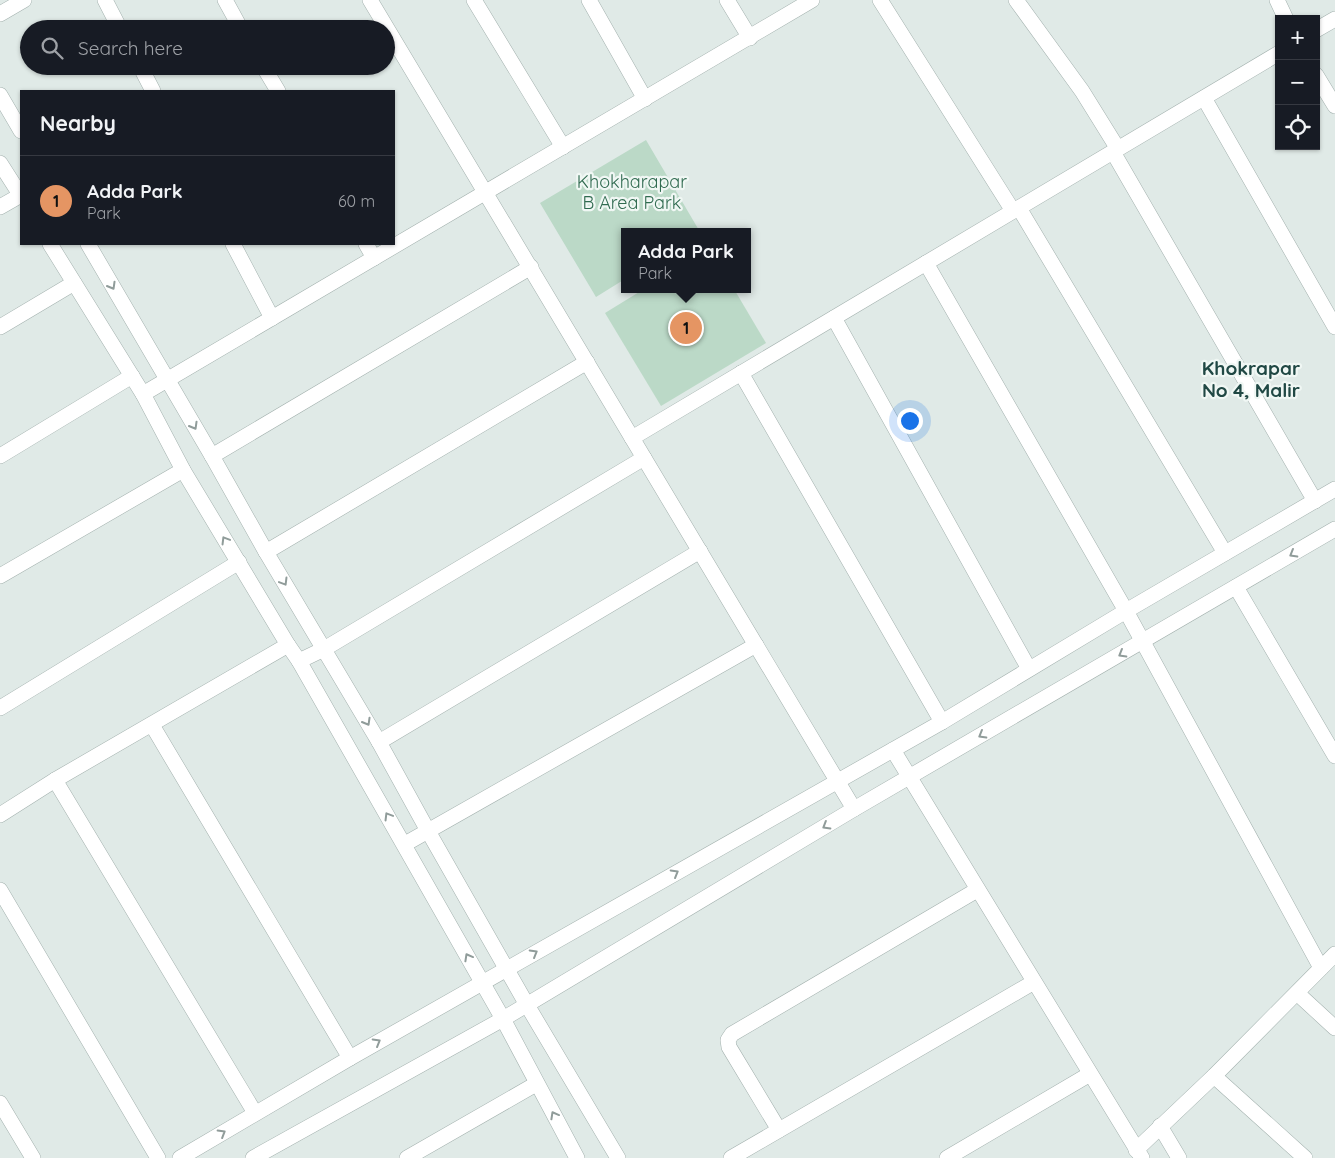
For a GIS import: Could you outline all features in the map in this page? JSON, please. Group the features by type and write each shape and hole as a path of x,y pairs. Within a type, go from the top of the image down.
{"street":[{"path":"0,14 24,0"},
{"path":"105,0 115,20"},
{"path":"224,0 236,20"},
{"path":"370,0 382,20"},
{"path":"474,0 563,147"},
{"path":"589,0 645,99"},
{"path":"727,0 750,38"},
{"path":"142,394 812,0"},
{"path":"880,0 1016,210 1225,553"},
{"path":"1016,0 1082,90 1315,501"},
{"path":"1277,0 1284,15"},
{"path":"1320,28 1335,19"},
{"path":"395,41 854,809"},
{"path":"632,438 1275,55"},
{"path":"145,75 152,90"},
{"path":"268,75 277,90"},
{"path":"1320,82 1335,106"},
{"path":"0,95 20,129"},
{"path":"1204,98 1335,327"},
{"path":"0,163 20,194"},
{"path":"0,207 20,197"},
{"path":"51,245 132,376 183,470 299,661 405,844 504,1019 536,1084 577,1158"},
{"path":"89,245 266,552 379,742 527,1004 618,1158"},
{"path":"234,245 272,318"},
{"path":"367,245 374,258"},
{"path":"926,264 1126,610 1321,968"},
{"path":"212,456 531,267"},
{"path":"0,327 74,283"},
{"path":"834,318 1030,669"},
{"path":"266,552 588,362"},
{"path":"741,373 942,722"},
{"path":"0,456 132,376"},
{"path":"299,661 324,649 644,458"},
{"path":"0,576 183,470"},
{"path":"180,1158 350,1058 942,722 1126,610 1335,489"},
{"path":"253,1158 504,1019 854,809 1236,587 1334,534"},
{"path":"379,742 700,551"},
{"path":"0,708 239,562"},
{"path":"1236,587 1335,756"},
{"path":"405,844 756,644"},
{"path":"0,815 55,780 288,645"},
{"path":"152,725 350,1058"},
{"path":"893,750 1139,1154 1160,1126 1214,1076 1335,954"},
{"path":"55,780 255,1114"},
{"path":"0,890 158,1158"},
{"path":"779,1130 729,1047 728,1040 732,1034 977,890"},
{"path":"732,1158 1034,982"},
{"path":"1296,992 1335,1028"},
{"path":"947,1158 1090,1074"},
{"path":"1214,1076 1305,1158"},
{"path":"407,1158 536,1084"},
{"path":"0,1103 33,1158"},
{"path":"1160,1126 1179,1158"}],"green space":[{"name":"Khokharapar B Area Park","path":"646,140 698,228 621,228 621,281 596,297 540,203"},
{"path":"638,293 736,293 766,343 661,406 605,313"}],"place":[{"name":"Adda Park","path":"686,328"}],"district":[{"name":"Khokrapar No 4, Malir","path":"1251,379"}]}
